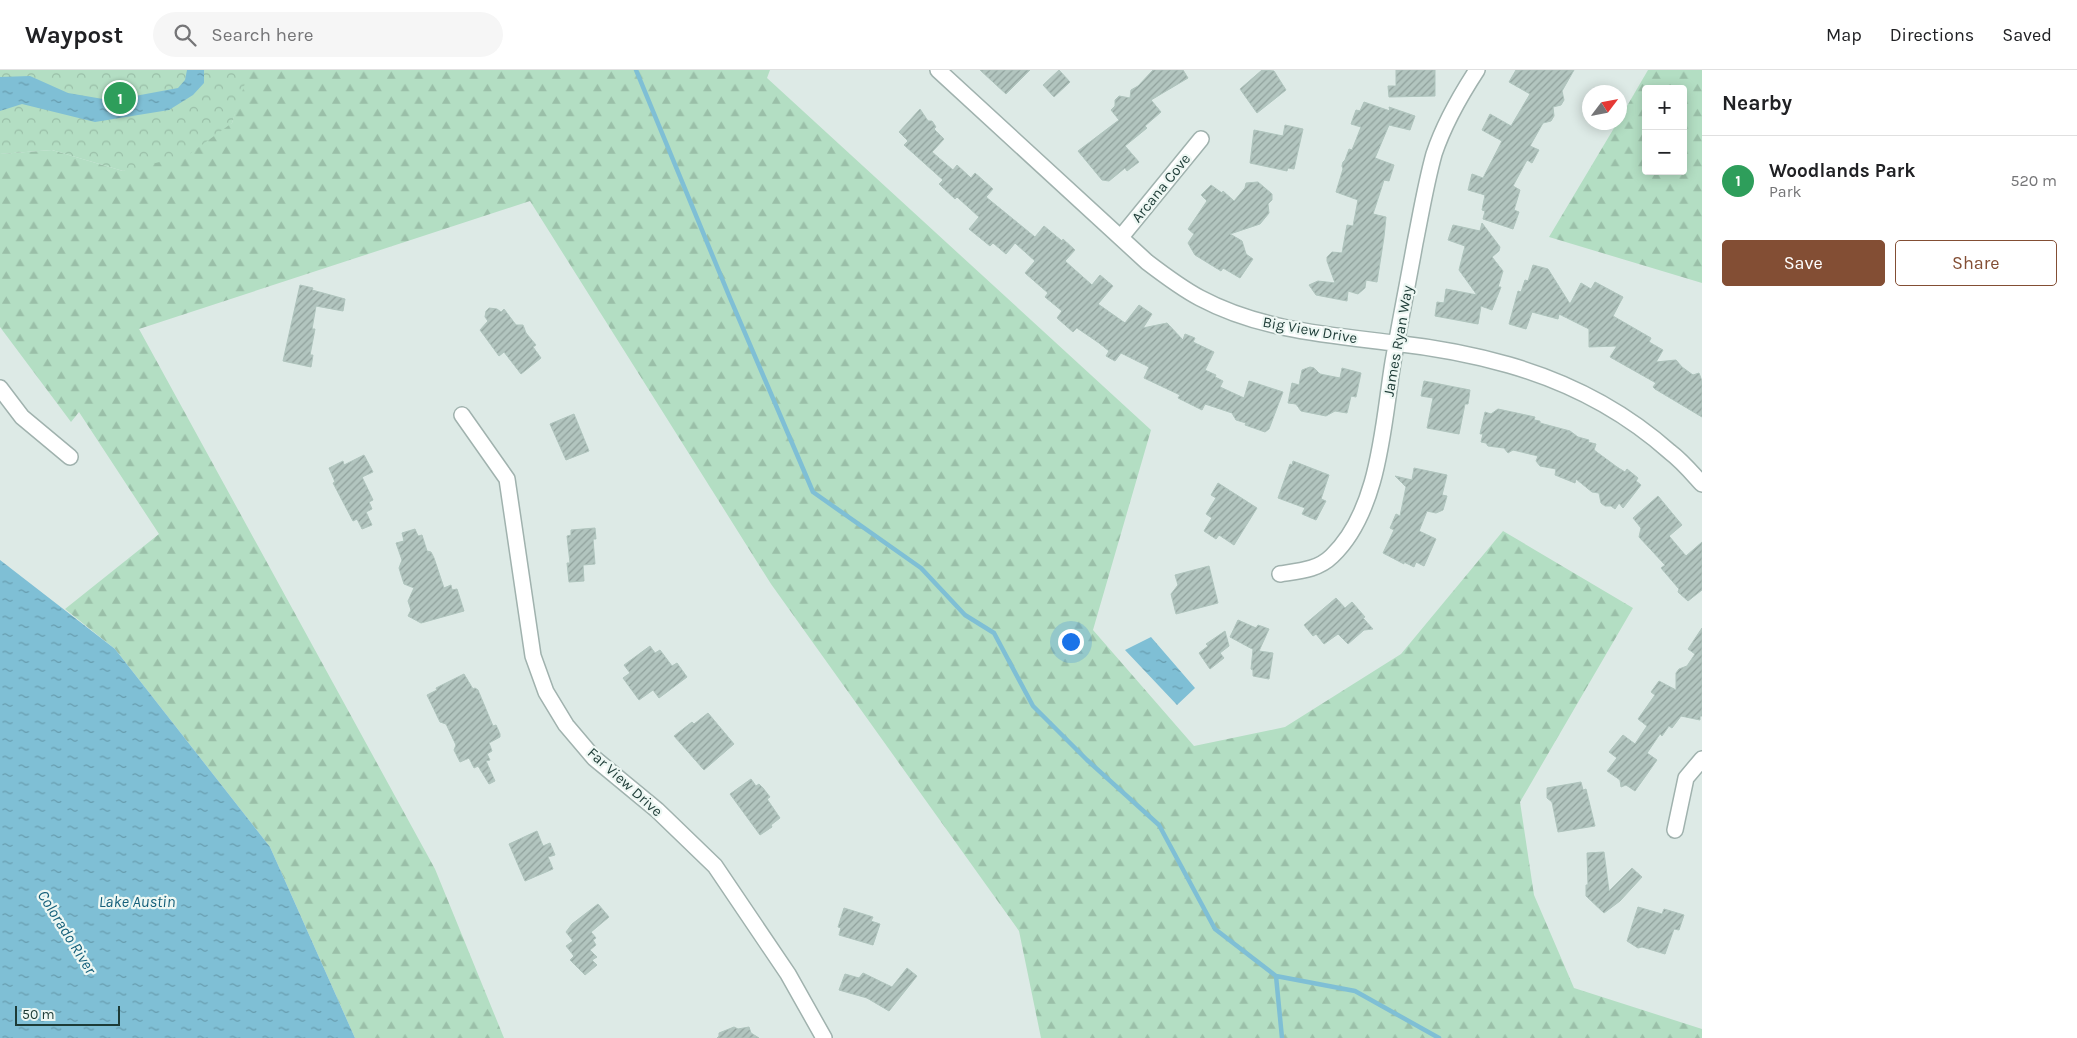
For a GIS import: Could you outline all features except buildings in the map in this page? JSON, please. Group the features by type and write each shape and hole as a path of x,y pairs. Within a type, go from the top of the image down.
{"street":[{"name":"Big View Drive","path":"938,70 1147,262 1173,282 1200,299 1228,311 1282,327 1396,343 1508,364 1568,386 1601,402 1638,427 1671,452 1702,484"},
{"name":"James Ryan Way","path":"1280,574 1319,567 1333,556 1363,510 1374,479 1396,343 1426,185 1435,153 1461,94 1476,70"},
{"name":"Arcana Cove","path":"1121,237 1201,139"},
{"path":"0,388 22,417 70,457"},
{"name":"Far View Drive","path":"462,415 508,479 533,656 546,692 566,725 594,758 657,810 715,866 788,974 824,1038"},
{"path":"1675,830 1686,778 1702,759"}],"green space":[{"path":"0,70 247,70 248,74 232,123 188,155 123,171 52,150 0,154"},
{"path":"247,70 770,70 767,78 1151,430 1093,630 1194,746 1285,727 1401,654 1503,531 1633,608 1520,802 1534,895 1574,988 1702,1029 1702,1038 1041,1038 1019,931 771,584 530,201 139,329 435,869 504,1038 355,1038 270,847 115,649 65,609 159,534 79,412 71,422 0,327 0,154 52,150 123,171 232,123"},
{"path":"1648,70 1702,70 1702,283 1549,237 1613,130 1627,130 1627,106"}],"water":[{"path":"187,70 204,70 204,83 193,95 169,110 95,122 22,104 0,111 0,77 30,76 68,93 103,99 135,96 178,88 185,80"},
{"name":"Lake Austin","path":"0,560 115,649 270,847 355,1038 0,1038"},
{"path":"1151,637 1195,688 1177,705 1125,650"}],"waterway":[{"path":"636,70 730,298 813,492 921,568 965,615 994,633 1033,706 1087,760 1159,825 1215,929 1276,976 1282,1038"},
{"path":"1276,976 1355,991 1439,1038"}],"place":[{"name":"Woodlands Park","path":"120,98"}],"water label":[{"name":"Colorado River","path":"67,932"}]}
